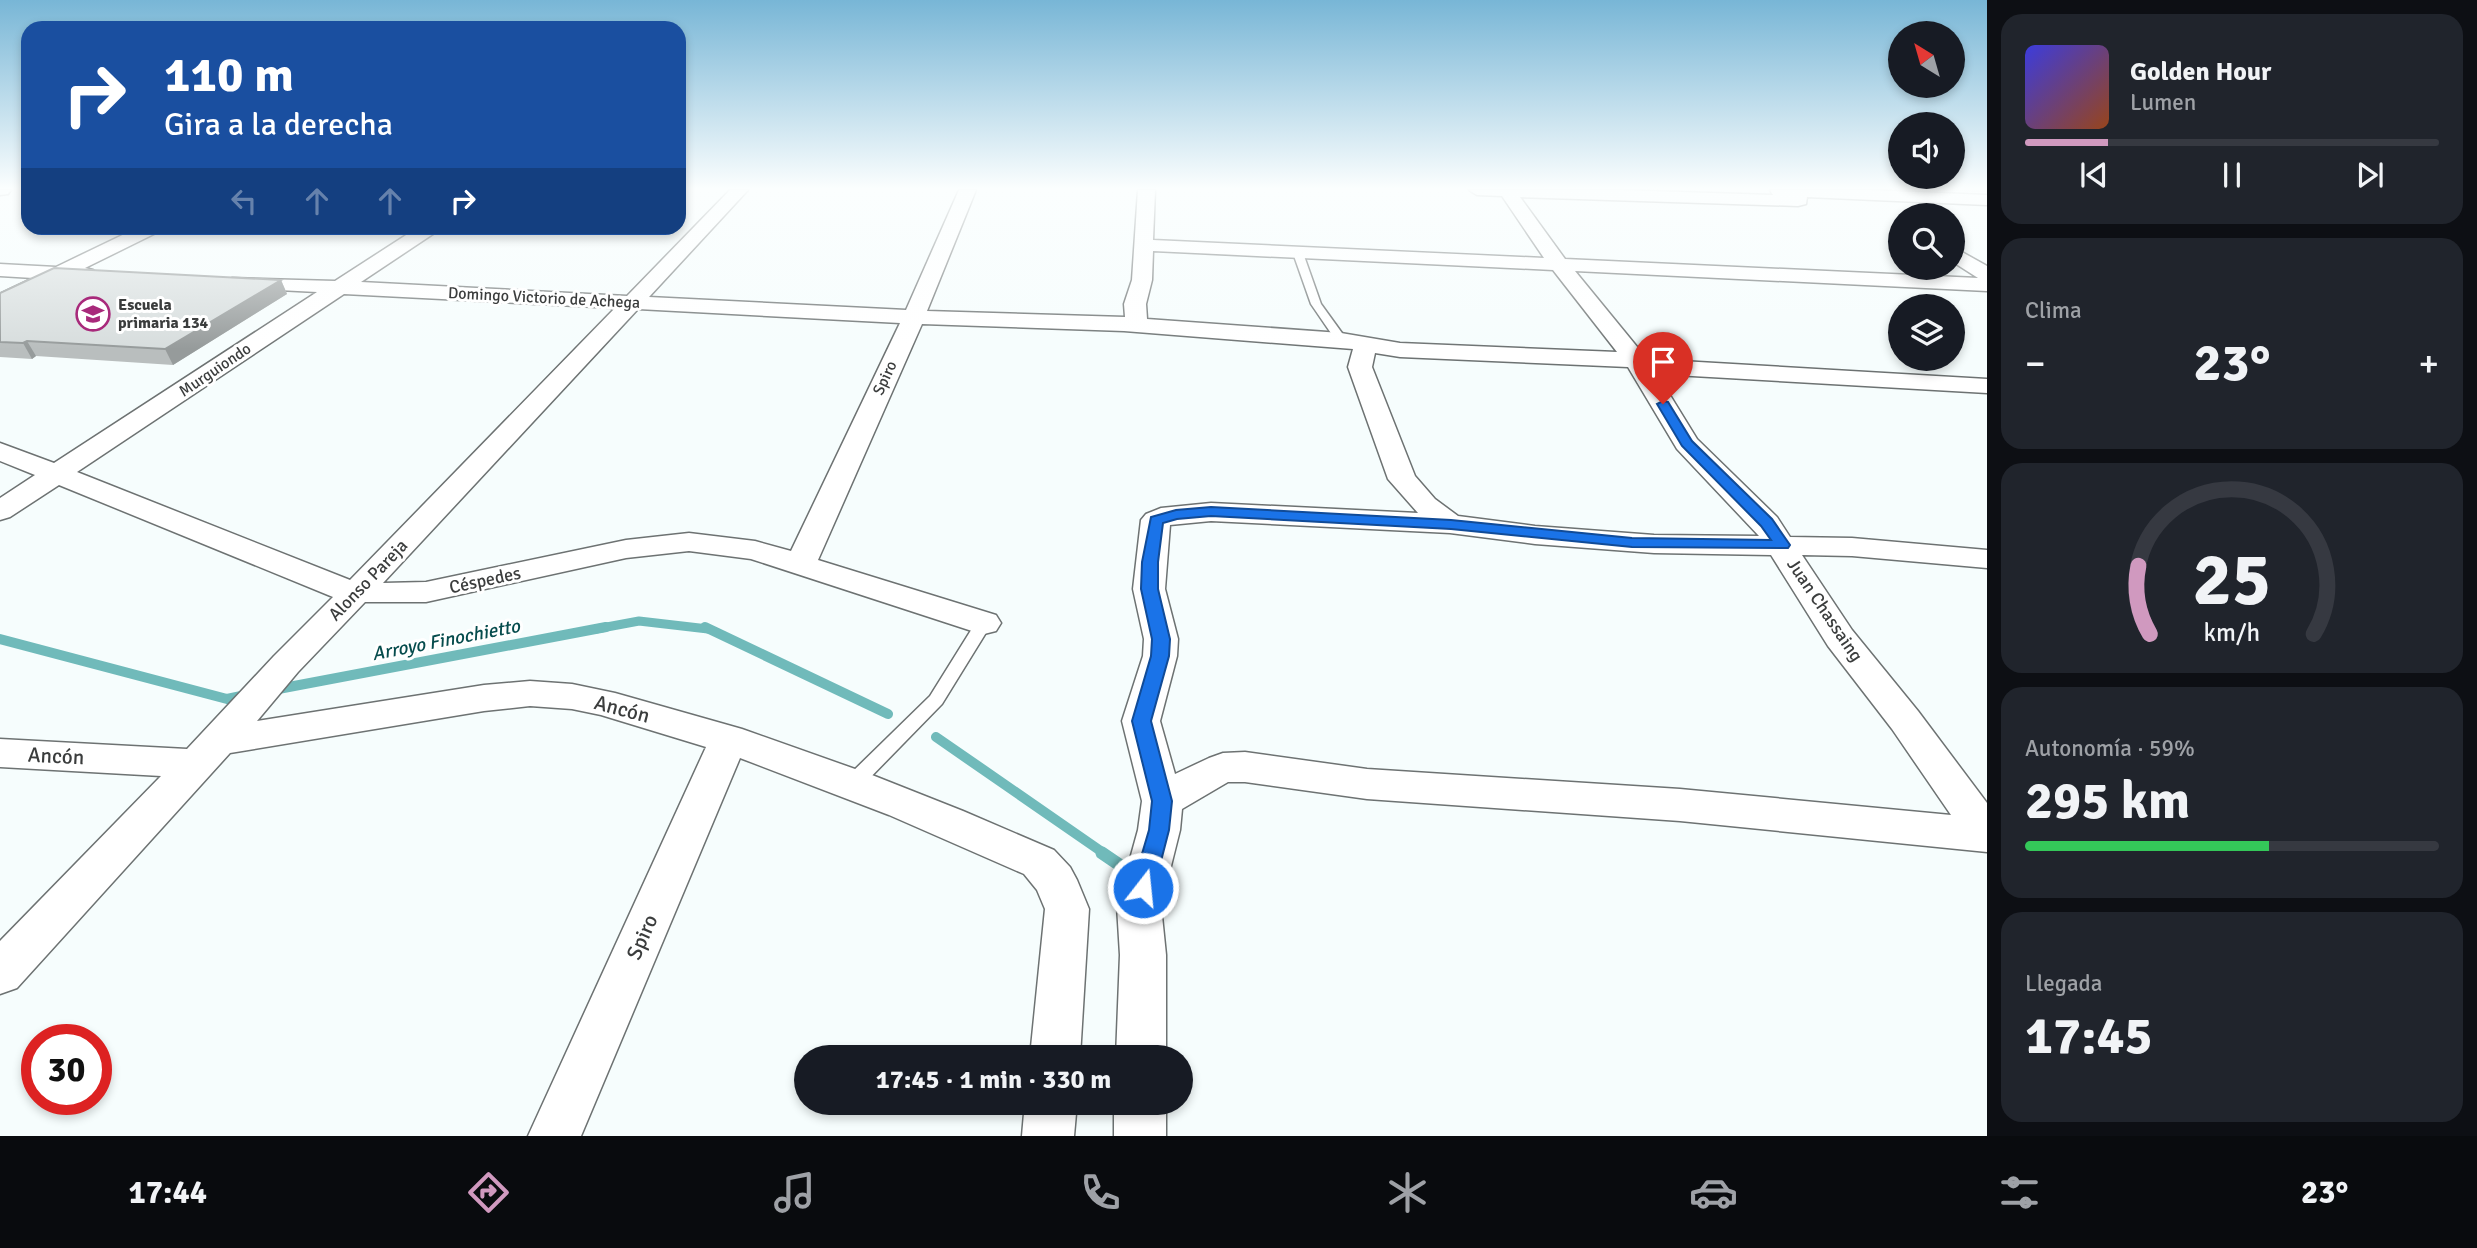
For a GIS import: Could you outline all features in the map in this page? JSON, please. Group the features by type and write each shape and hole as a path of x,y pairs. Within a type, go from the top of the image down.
{"street":[{"path":"0,302 121,243"},
{"name":"Murguiondo","path":"0,512 406,243"},
{"name":"Alonso Pareja","path":"0,972 286,664 689,243"},
{"name":"Spiro","path":"800,565 914,317 945,243"},
{"name":"Juan Chassaing","path":"1540,243 1637,363 1686,443 1766,523 1840,638 1905,720 1987,835"},
{"path":"1136,325 1135,304 1142,279 1143,245 1987,285"},
{"path":"1965,261 1987,275"},
{"path":"0,270 103,275"},
{"name":"Domingo Victorio de Achega","path":"214,280 914,317 1136,325 1354,342 1400,350 1987,386"},
{"path":"1354,342 1360,367 1402,479 1425,505 1451,524"},
{"name":"Céspedes","path":"0,452 337,588 357,592 396,595 426,592 666,542 689,542 755,550 984,623"},
{"path":"1141,1045 1143,954 1139,906 1159,830 1162,801 1141,721 1160,656 1161,639 1149,589 1156,520 1176,514 1211,512 1451,524 1632,543 1852,547 1987,559"},
{"name":"Ancón","path":"0,752 207,752 527,693 591,700 729,739 853,783 1039,862 1055,880 1067,909 1056,1045"},
{"name":"Spiro","path":"554,1136 729,739"},
{"path":"1162,801 1199,778 1223,768 1245,767 1367,784 1680,806 1987,835"},
{"path":"1048,1136 1050,1115"},
{"path":"1140,1115 1140,1136"}],"lane":[{"path":"1298,253 1317,304 1354,342"},
{"path":"853,783 936,700 984,623"}],"building":[{"path":"54,268 281,280 165,349 27,341 0,342 0,293"}],"waterway":[{"name":"Arroyo Finochietto","path":"596,629 639,621 708,629"},
{"name":"Arroyo Finochietto","path":"273,690 606,627"},
{"name":"Arroyo Finochietto","path":"705,627 888,714"},
{"name":"Arroyo Finochietto","path":"0,639 227,699 246,695"},
{"name":"Arroyo Finochietto","path":"936,737 1105,854"},
{"name":"Arroyo Finochietto","path":"1102,853 1124,868"}],"place":[{"name":"Escuela primaria 134","path":"93,314"}],"route":[{"path":"1143,888 1159,830 1162,801 1159,781 1141,721 1160,656 1161,639 1149,589 1156,520 1176,514 1211,512 1451,524 1535,535 1632,543 1782,545 1766,523 1686,443 1663,404"}]}
